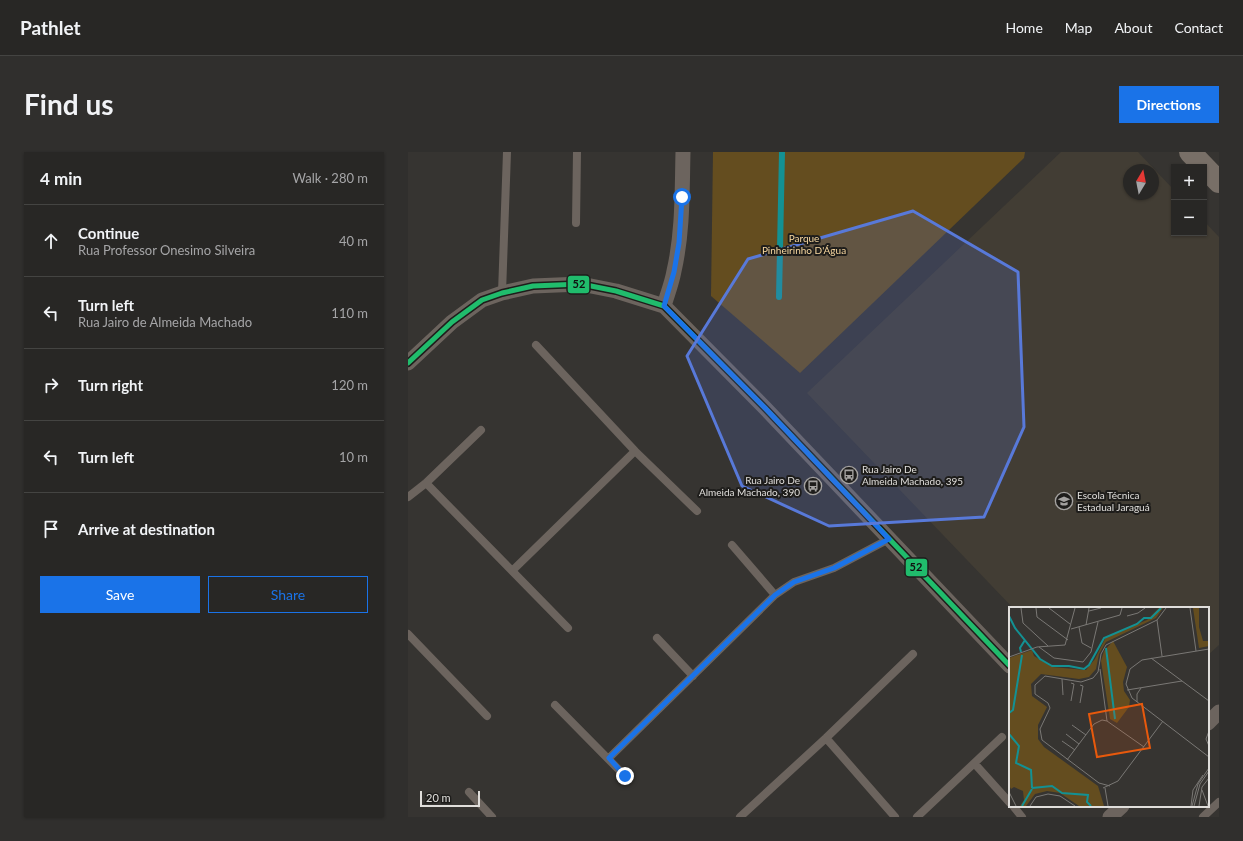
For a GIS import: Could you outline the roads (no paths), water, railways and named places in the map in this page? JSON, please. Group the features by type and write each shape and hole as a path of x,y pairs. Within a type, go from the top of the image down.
{"street":[{"path":"664,306 674,272 679,243 683,152"},
{"path":"1190,152 1219,182"},
{"path":"410,357 452,322 482,300 502,293 533,286 581,284 616,291 664,306 765,408 1009,665"},
{"path":"1209,722 1219,712"},
{"path":"1110,817 1121,807"}],"lane":[{"path":"502,293 507,152"},
{"path":"576,223 577,152"},
{"path":"536,345 635,451 697,511"},
{"path":"408,498 426,483 480,430"},
{"path":"513,570 635,451"},
{"path":"426,483 513,570 568,628"},
{"path":"609,758 775,595 794,582 834,568 889,539"},
{"path":"732,545 775,595"},
{"path":"408,634 488,716"},
{"path":"657,638 693,676"},
{"path":"740,817 826,738 912,654"},
{"path":"555,705 609,758 625,776"},
{"path":"917,817 1002,737"},
{"path":"826,738 895,817"},
{"path":"975,764 1009,802"},
{"path":"469,792 492,817"},
{"path":"1203,817 1219,802"},
{"path":"1014,807 1022,817"}],"waterway":[{"path":"779,297 782,152"}],"place":[{"name":"Rua Jairo De Almeida Machado, 395","path":"849,475"},
{"name":"Rua Jairo De Almeida Machado, 390","path":"813,486"},
{"name":"Escola Técnica Estadual Jaraguá","path":"1064,501"}],"park label":[{"name":"Parque Pinheirinho D'Água","path":"804,244"}]}
